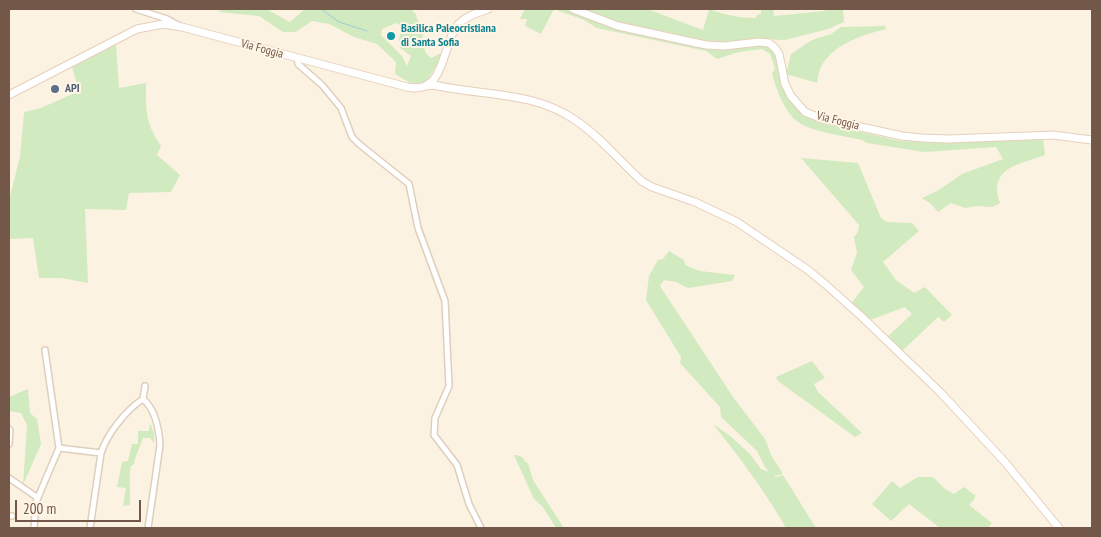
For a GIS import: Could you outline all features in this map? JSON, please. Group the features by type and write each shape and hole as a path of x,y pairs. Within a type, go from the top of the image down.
{"main road":[{"path":"488,9 469,17 456,27 439,72 438,82 448,88 523,98 561,112 589,130 643,182 695,202 738,222 808,270 862,316 940,392 1004,461 1059,528"},
{"name":"Via Foggia","path":"573,9 618,26 703,44 724,46 759,42 769,43 779,54 785,84 790,96 803,110 820,118 902,136 922,138 949,139 1053,135 1092,140"},
{"name":"Via Foggia","path":"9,95 137,29 163,24 182,27 407,87 418,88 438,82"}],"street":[{"path":"136,9 167,19 182,27"},
{"path":"296,58 298,64 322,85 341,108 352,136 359,144 409,184 418,228 444,301 449,386 435,418 434,435 457,465 469,504 481,528"},
{"path":"34,528 38,498 59,448 46,350"},
{"path":"145,386 143,399 152,412 160,434 148,528"},
{"path":"90,528 101,453 110,432 143,399"},
{"path":"9,429 9,444"},
{"path":"59,448 101,453"},
{"path":"9,478 38,498"}],"green space":[{"path":"221,9 266,9 290,22 305,9 411,9 415,13 422,30 425,52 431,58 441,53 438,63 427,81 414,83 395,74 396,62 377,44 354,37 329,24 312,21 296,32 283,32 259,16 219,12","holes":["396,23 402,27 399,39 400,48 411,56 407,66 402,56 381,35 382,29"]},
{"path":"525,9 554,9 541,34 525,26 527,19 520,19"},
{"path":"554,9 566,9 612,27 737,48 769,47 775,52 783,88 790,101 801,113 815,121 900,141 946,143 1043,139 1045,155 1016,165 1002,175 998,182 997,191 1000,203 992,207 976,206 965,208 951,203 938,212 922,198 939,190 962,174 1003,159 996,147 924,152 867,143 862,140 812,128 798,122 785,107 772,74 775,68 770,54 762,49 739,52 717,59 706,51 597,28 584,20"},
{"path":"581,9 647,9 703,30 709,9 732,16 756,18 757,15 761,14 761,9 773,9 774,16 828,9 843,9 844,22 828,29 785,40 759,39 720,42 693,39 611,20"},
{"path":"885,26 886,29 859,37 834,51 822,65 817,83 786,74 791,54 812,40 831,34 841,27"},
{"path":"116,44 119,88 146,83 149,123 161,146 157,155 180,175 171,192 129,193 126,210 85,209 88,283 61,278 39,278 33,238 9,239 9,200 20,157 24,112 41,108 79,91 72,67"},
{"path":"801,158 858,163 881,218 887,222 912,223 919,231 883,262 896,280 914,293 925,287 952,315 944,322 938,317 901,352 887,337 912,314 905,307 870,320 851,304 864,287 851,270 857,253 854,237 858,232 859,225"},
{"path":"669,251 684,260 685,265 700,271 735,275 732,281 688,288 676,282 664,280 660,286 733,397 765,439 771,455 783,474 774,476 783,475 816,528 786,528 752,475 713,424 749,453 761,469 769,472 757,451 721,417 720,407 680,363 681,357 646,300 649,276 658,260 663,259"},
{"path":"812,361 825,378 814,384 818,392 862,433 855,437 778,381 776,377"},
{"path":"28,389 30,413 37,419 41,444 23,485 27,425 21,413 9,411 9,397"},
{"path":"150,423 154,433 154,443 150,438 143,438 134,464 131,466 130,505 123,506 126,488 117,487 122,462 128,461 132,444 138,444 138,431 149,431"},
{"path":"514,455 518,455 528,463 533,480 564,528 556,528 543,507 534,499"},
{"path":"918,477 933,477 945,489 954,494 964,487 975,495 975,498 969,505 992,523 987,528 940,528 909,504 891,521 872,504 892,481 900,488"}],"waterway":[{"path":"321,9 339,22 367,31"}],"place":[{"name":"Basilica Paleocristiana di Santa Sofia","path":"391,36"},
{"name":"API","path":"55,89"}]}
